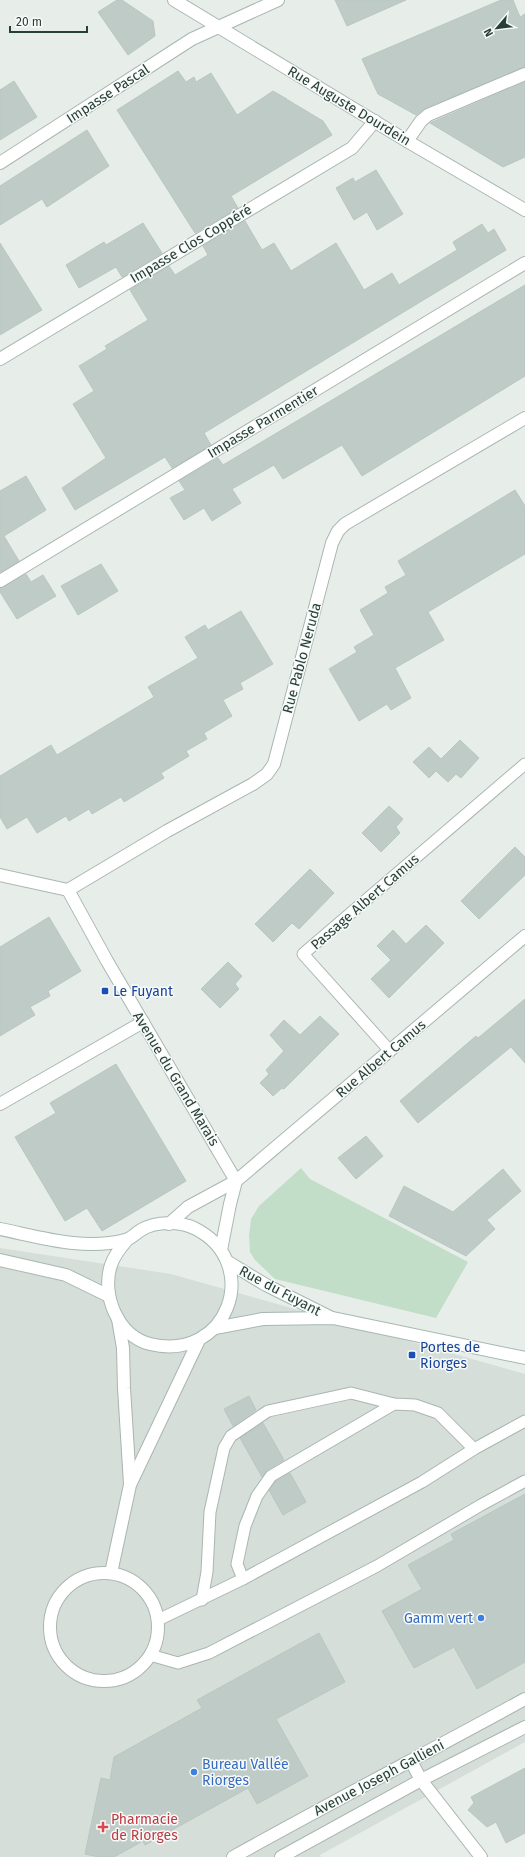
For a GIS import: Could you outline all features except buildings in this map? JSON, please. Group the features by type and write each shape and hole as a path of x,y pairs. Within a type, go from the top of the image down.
{"street":[{"name":"Rue Auguste Dourdein","path":"174,0 407,141 525,210"},
{"name":"Impasse Pascal","path":"0,163 192,40 278,0"},
{"path":"407,141 421,121 428,115 525,74"},
{"name":"Impasse Clos Coppéré","path":"0,359 352,148 375,121"},
{"name":"Impasse Parmentier","path":"0,581 525,263"},
{"name":"Rue Pablo Neruda","path":"68,890 167,831 253,784 267,774 274,764 332,543 338,531 352,520 525,418"},
{"path":"0,874 68,890"},
{"name":"Avenue du Grand Marais","path":"68,890 236,1181"},
{"name":"Rue Albert Camus","path":"170,1224 188,1207 236,1181 525,936"},
{"path":"0,1104 143,1022"},
{"path":"221,1250 236,1181"},
{"path":"118,1319 130,1333 146,1343 164,1347 182,1346 199,1340 215,1328 226,1311 232,1290 228,1262 221,1250 209,1237 195,1228 177,1224 159,1224 142,1230 127,1240 117,1252 110,1266 108,1296 118,1319 123,1348 130,1485"},
{"path":"0,1228 74,1244 95,1244 127,1240"},
{"path":"0,1260 66,1275 108,1296"},
{"name":"Rue du Fuyant","path":"228,1262 266,1286 333,1318"},
{"name":"Rue du Fuyant","path":"215,1328 263,1319 333,1318 525,1358"},
{"path":"110,1573 130,1485 199,1340"},
{"path":"110,1573 127,1578 142,1588 152,1603 158,1620 157,1635 150,1655 145,1662 134,1673 120,1679 105,1682 90,1679 76,1673 64,1664 54,1647 50,1628 53,1609 62,1593 75,1581 92,1574 110,1573"},
{"name":"Avenue Joseph Gallieni","path":"233,1857 335,1800 411,1761 525,1699"},
{"name":"Avenue Joseph Gallieni","path":"281,1857 421,1780 525,1727"},
{"path":"411,1761 421,1780 481,1857"}],"lane":[{"name":"Passage Albert Camus","path":"390,1051 303,954 525,764"},
{"path":"202,1600 207,1572 210,1512 224,1448 231,1436 268,1411 351,1393 394,1404 415,1405 438,1413 474,1448"},
{"path":"243,1579 237,1564 245,1526 257,1496 271,1476 394,1404"},
{"path":"158,1620 243,1579 422,1482 474,1448 525,1421"},
{"path":"150,1655 178,1663 209,1654 377,1566 525,1481"}],"shaded area":[{"path":"0,1248 171,1274 525,1374 525,1742 320,1855 321,1857 0,1857"}],"green space":[{"path":"301,1168 310,1179 468,1262 436,1318 275,1279 255,1260 250,1252 249,1236 251,1219 259,1206"}],"place":[{"name":"Le Fuyant","path":"105,991"},
{"name":"Portes de Riorges","path":"412,1355"},
{"name":"Gamm vert","path":"481,1618"},
{"name":"Bureau Vallée Riorges","path":"194,1772"},
{"name":"Pharmacie de Riorges","path":"103,1827"}]}
